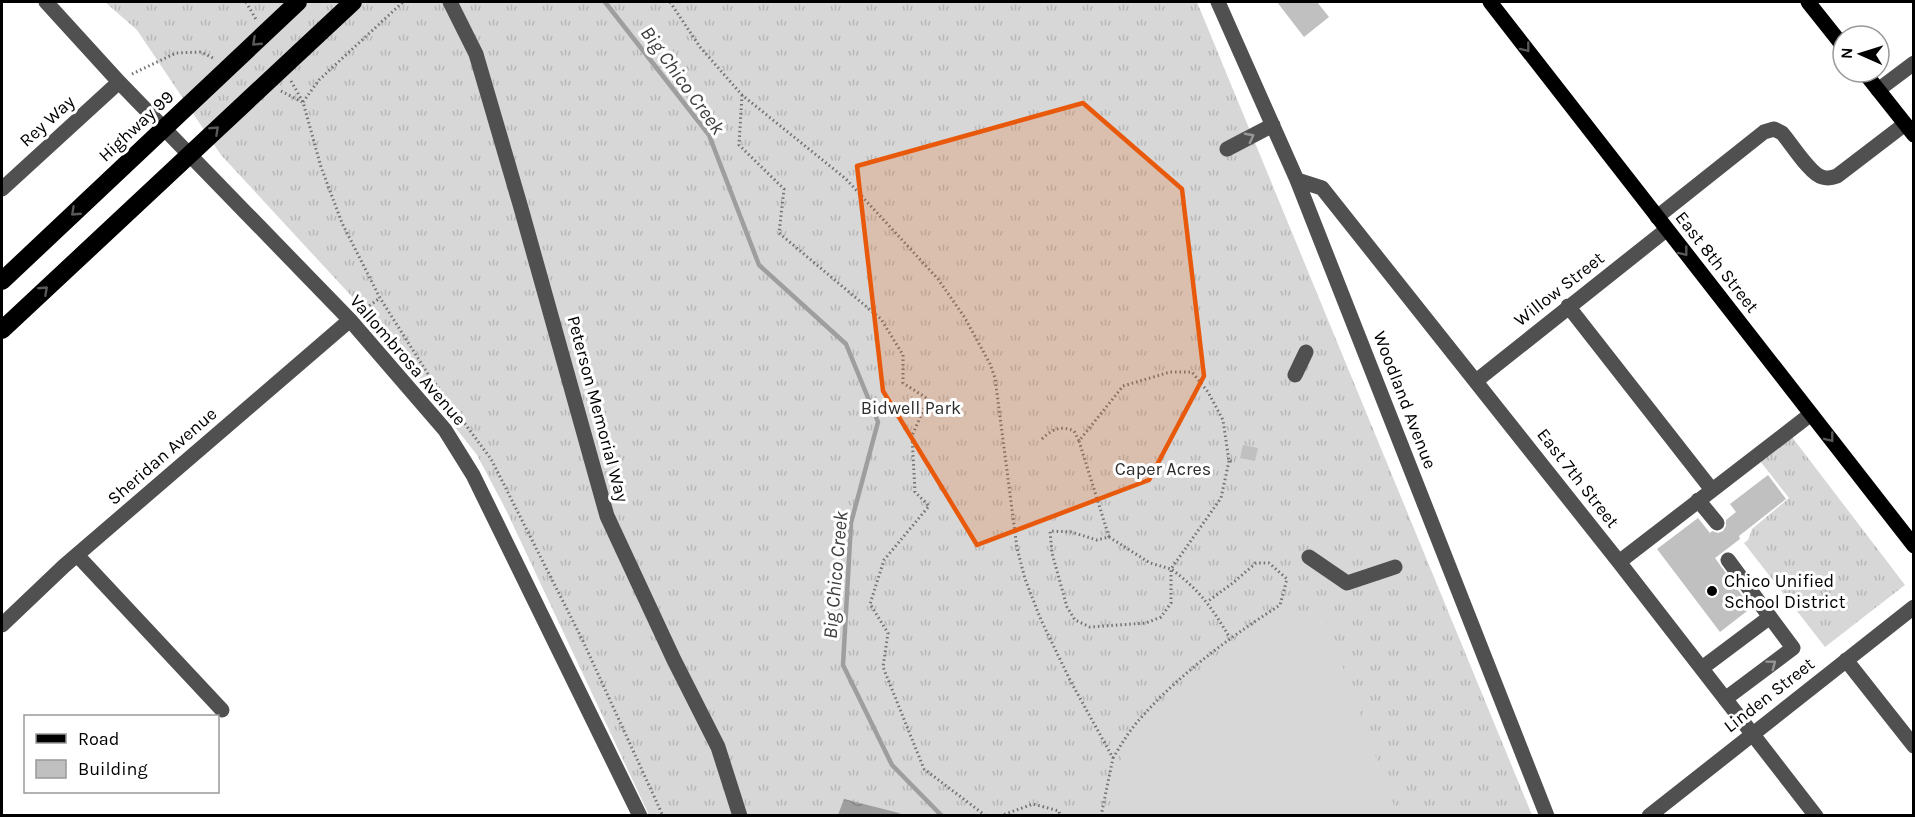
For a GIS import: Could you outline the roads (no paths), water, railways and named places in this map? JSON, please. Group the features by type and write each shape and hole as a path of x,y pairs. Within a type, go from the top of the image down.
{"highway":[{"name":"Highway 99","path":"2,281 298,2"},
{"path":"2,330 353,2"}],"main road":[{"name":"East 8th Street","path":"1490,2 1914,546"},
{"path":"1808,2 1831,31"},
{"path":"1873,84 1909,130"}],"street":[{"name":"Vallombrosa Avenue","path":"46,2 119,82 350,320 445,430 473,475 640,816"},
{"name":"Peterson Memorial Way","path":"450,2 476,54 607,516 674,660 718,747 740,816"},
{"name":"Woodland Avenue","path":"1218,2 1297,180 1547,816"},
{"path":"1878,90 1914,63"},
{"name":"Rey Way","path":"2,189 119,82"},
{"path":"1227,149 1273,125"},
{"path":"1657,217 1764,132 1774,129 1782,133 1813,171 1820,177 1830,179 1909,130"},
{"name":"East 7th Street","path":"1297,180 1322,188 1619,562 1816,816"},
{"name":"Willow Street","path":"1476,381 1666,230"},
{"path":"1568,306 1712,490"},
{"name":"Sheridan Avenue","path":"2,625 77,555 350,320"},
{"path":"1295,375 1306,352"},
{"path":"1619,562 1811,414"},
{"path":"1698,500 1717,523"},
{"path":"77,555 222,710"},
{"path":"1309,557 1347,583 1395,567"},
{"path":"1725,699 1793,648 1728,560"},
{"name":"Linden Street","path":"1649,816 1914,606"},
{"path":"1702,668 1770,617"},
{"path":"1846,660 1914,746"}],"water":[{"path":"844,799 899,813 901,815 838,815"}],"waterway":[{"name":"Big Chico Creek","path":"605,2 709,135 759,265 846,344 878,422 851,523 843,665 892,765 942,816"}],"place":[{"name":"Chico Unified School District","path":"1712,591"}],"park label":[{"name":"Bidwell Park","path":"911,408"},
{"name":"Caper Acres","path":"1163,469"}]}
